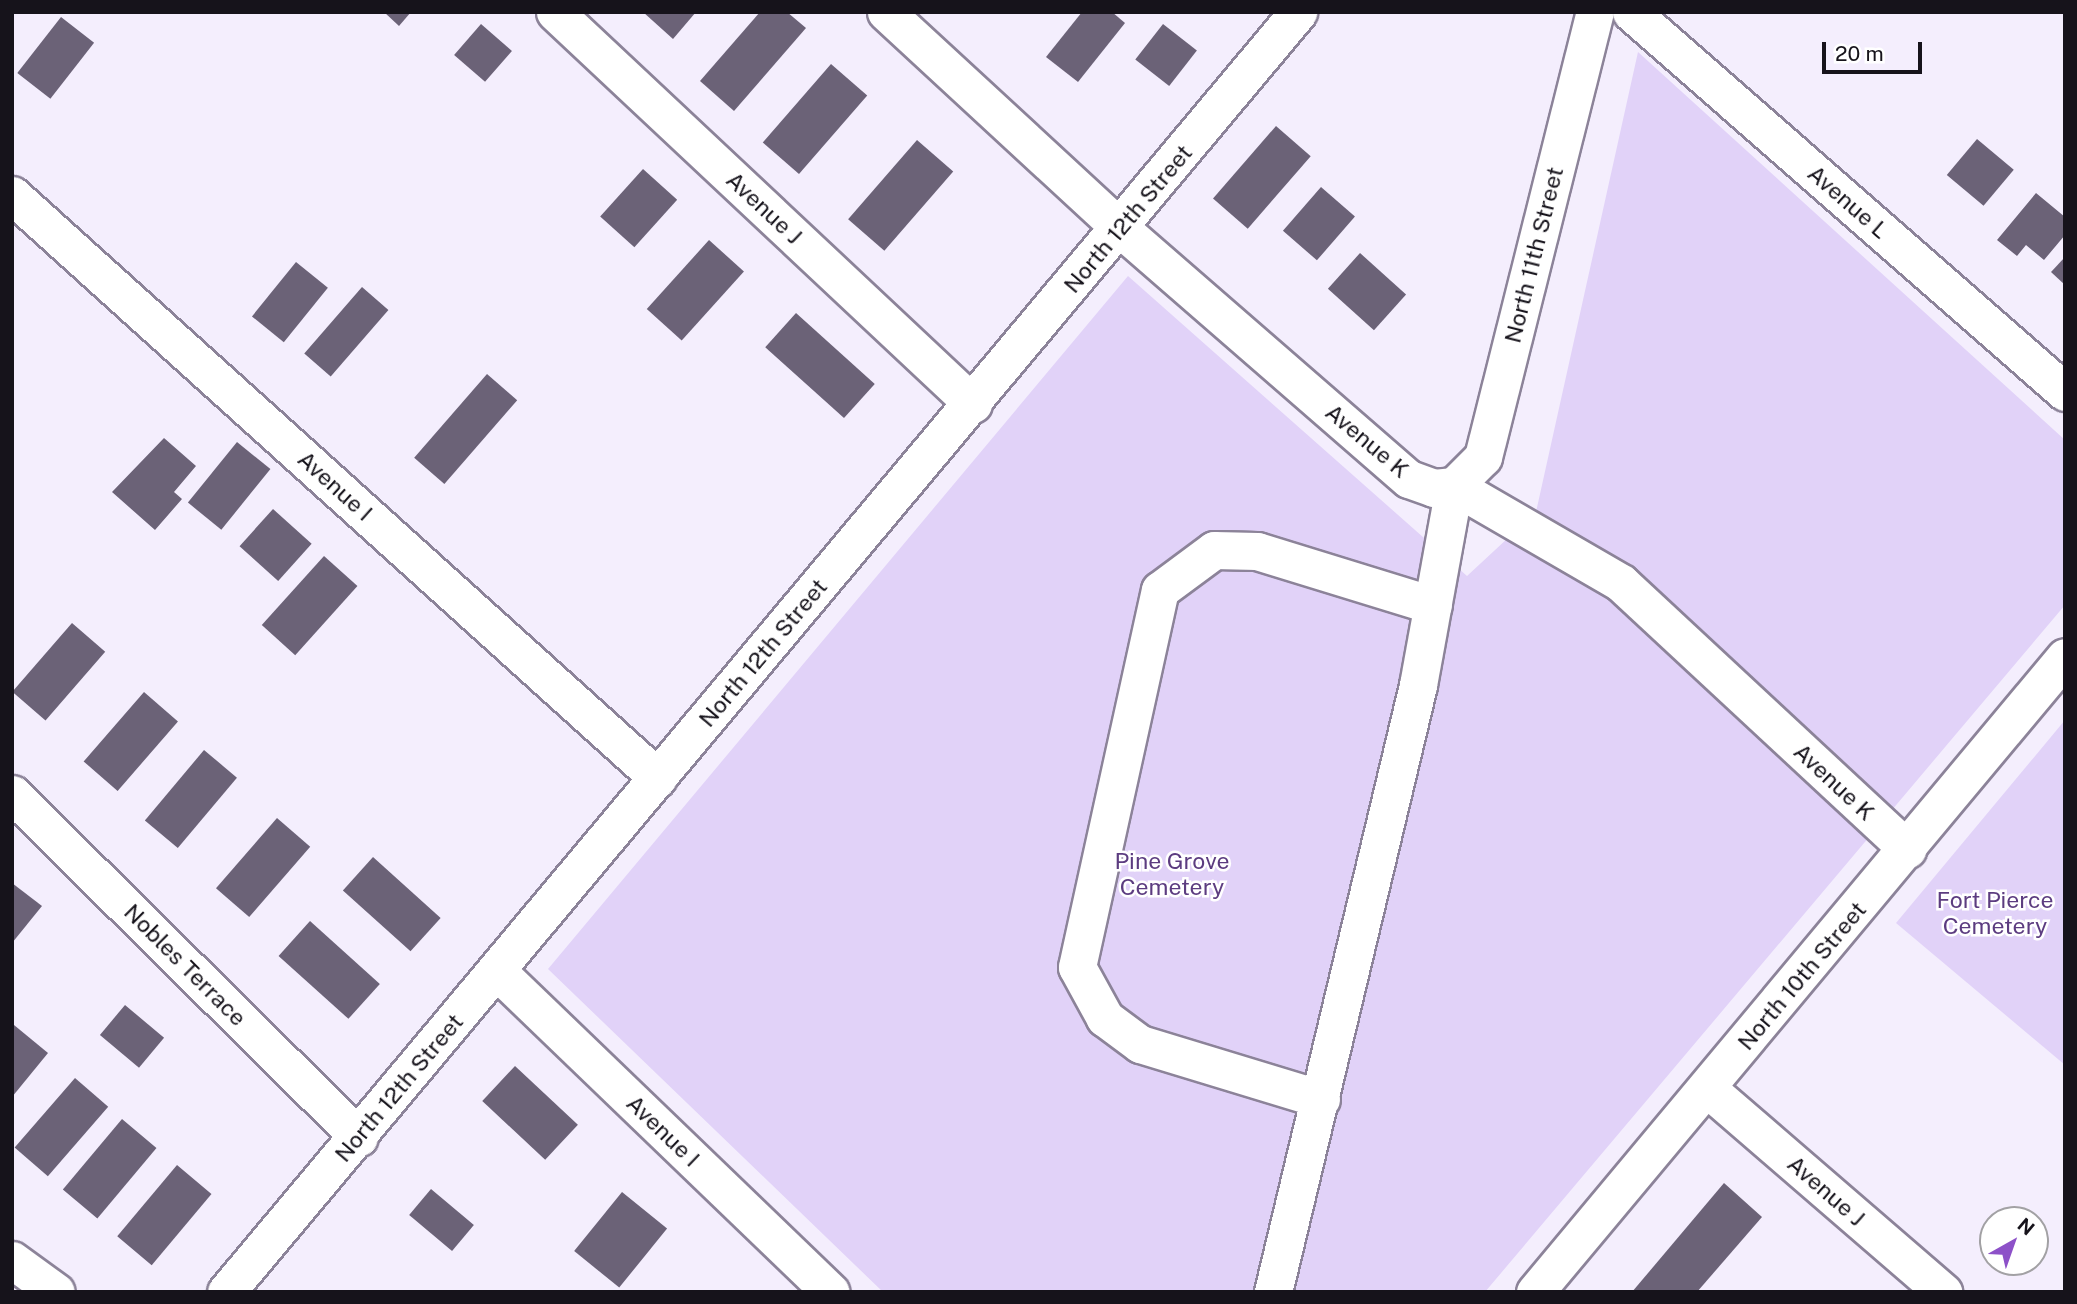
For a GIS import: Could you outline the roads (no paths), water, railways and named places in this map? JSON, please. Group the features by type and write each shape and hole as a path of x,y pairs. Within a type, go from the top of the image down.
{"street":[{"name":"Avenue J","path":"555,12 973,404"},
{"name":"Avenue K","path":"886,12 1121,229 1409,479 1434,488 1454,486 1621,583 1907,849"},
{"name":"North 12th Street","path":"226,1292 1121,229 1298,12"},
{"name":"North 11th Street","path":"1454,486 1483,457 1595,12"},
{"name":"Avenue L","path":"1630,12 2065,391"},
{"name":"Avenue I","path":"12,195 658,778"},
{"path":"1273,1292 1321,1099 1433,605 1454,486"},
{"path":"1321,1099 1140,1044 1105,1018 1077,967 1160,590 1214,550 1257,551 1433,605"},
{"name":"North 10th Street","path":"1535,1292 1708,1089 2065,657"},
{"name":"Nobles Terrace","path":"12,794 359,1137"},
{"name":"Avenue I","path":"497,971 830,1292"},
{"name":"Avenue J","path":"1708,1089 1943,1292"},
{"path":"12,1260 56,1292"}],"park label":[{"name":"Pine Grove Cemetery","path":"1172,874"},
{"name":"Fort Pierce Cemetery","path":"1995,913"}]}
